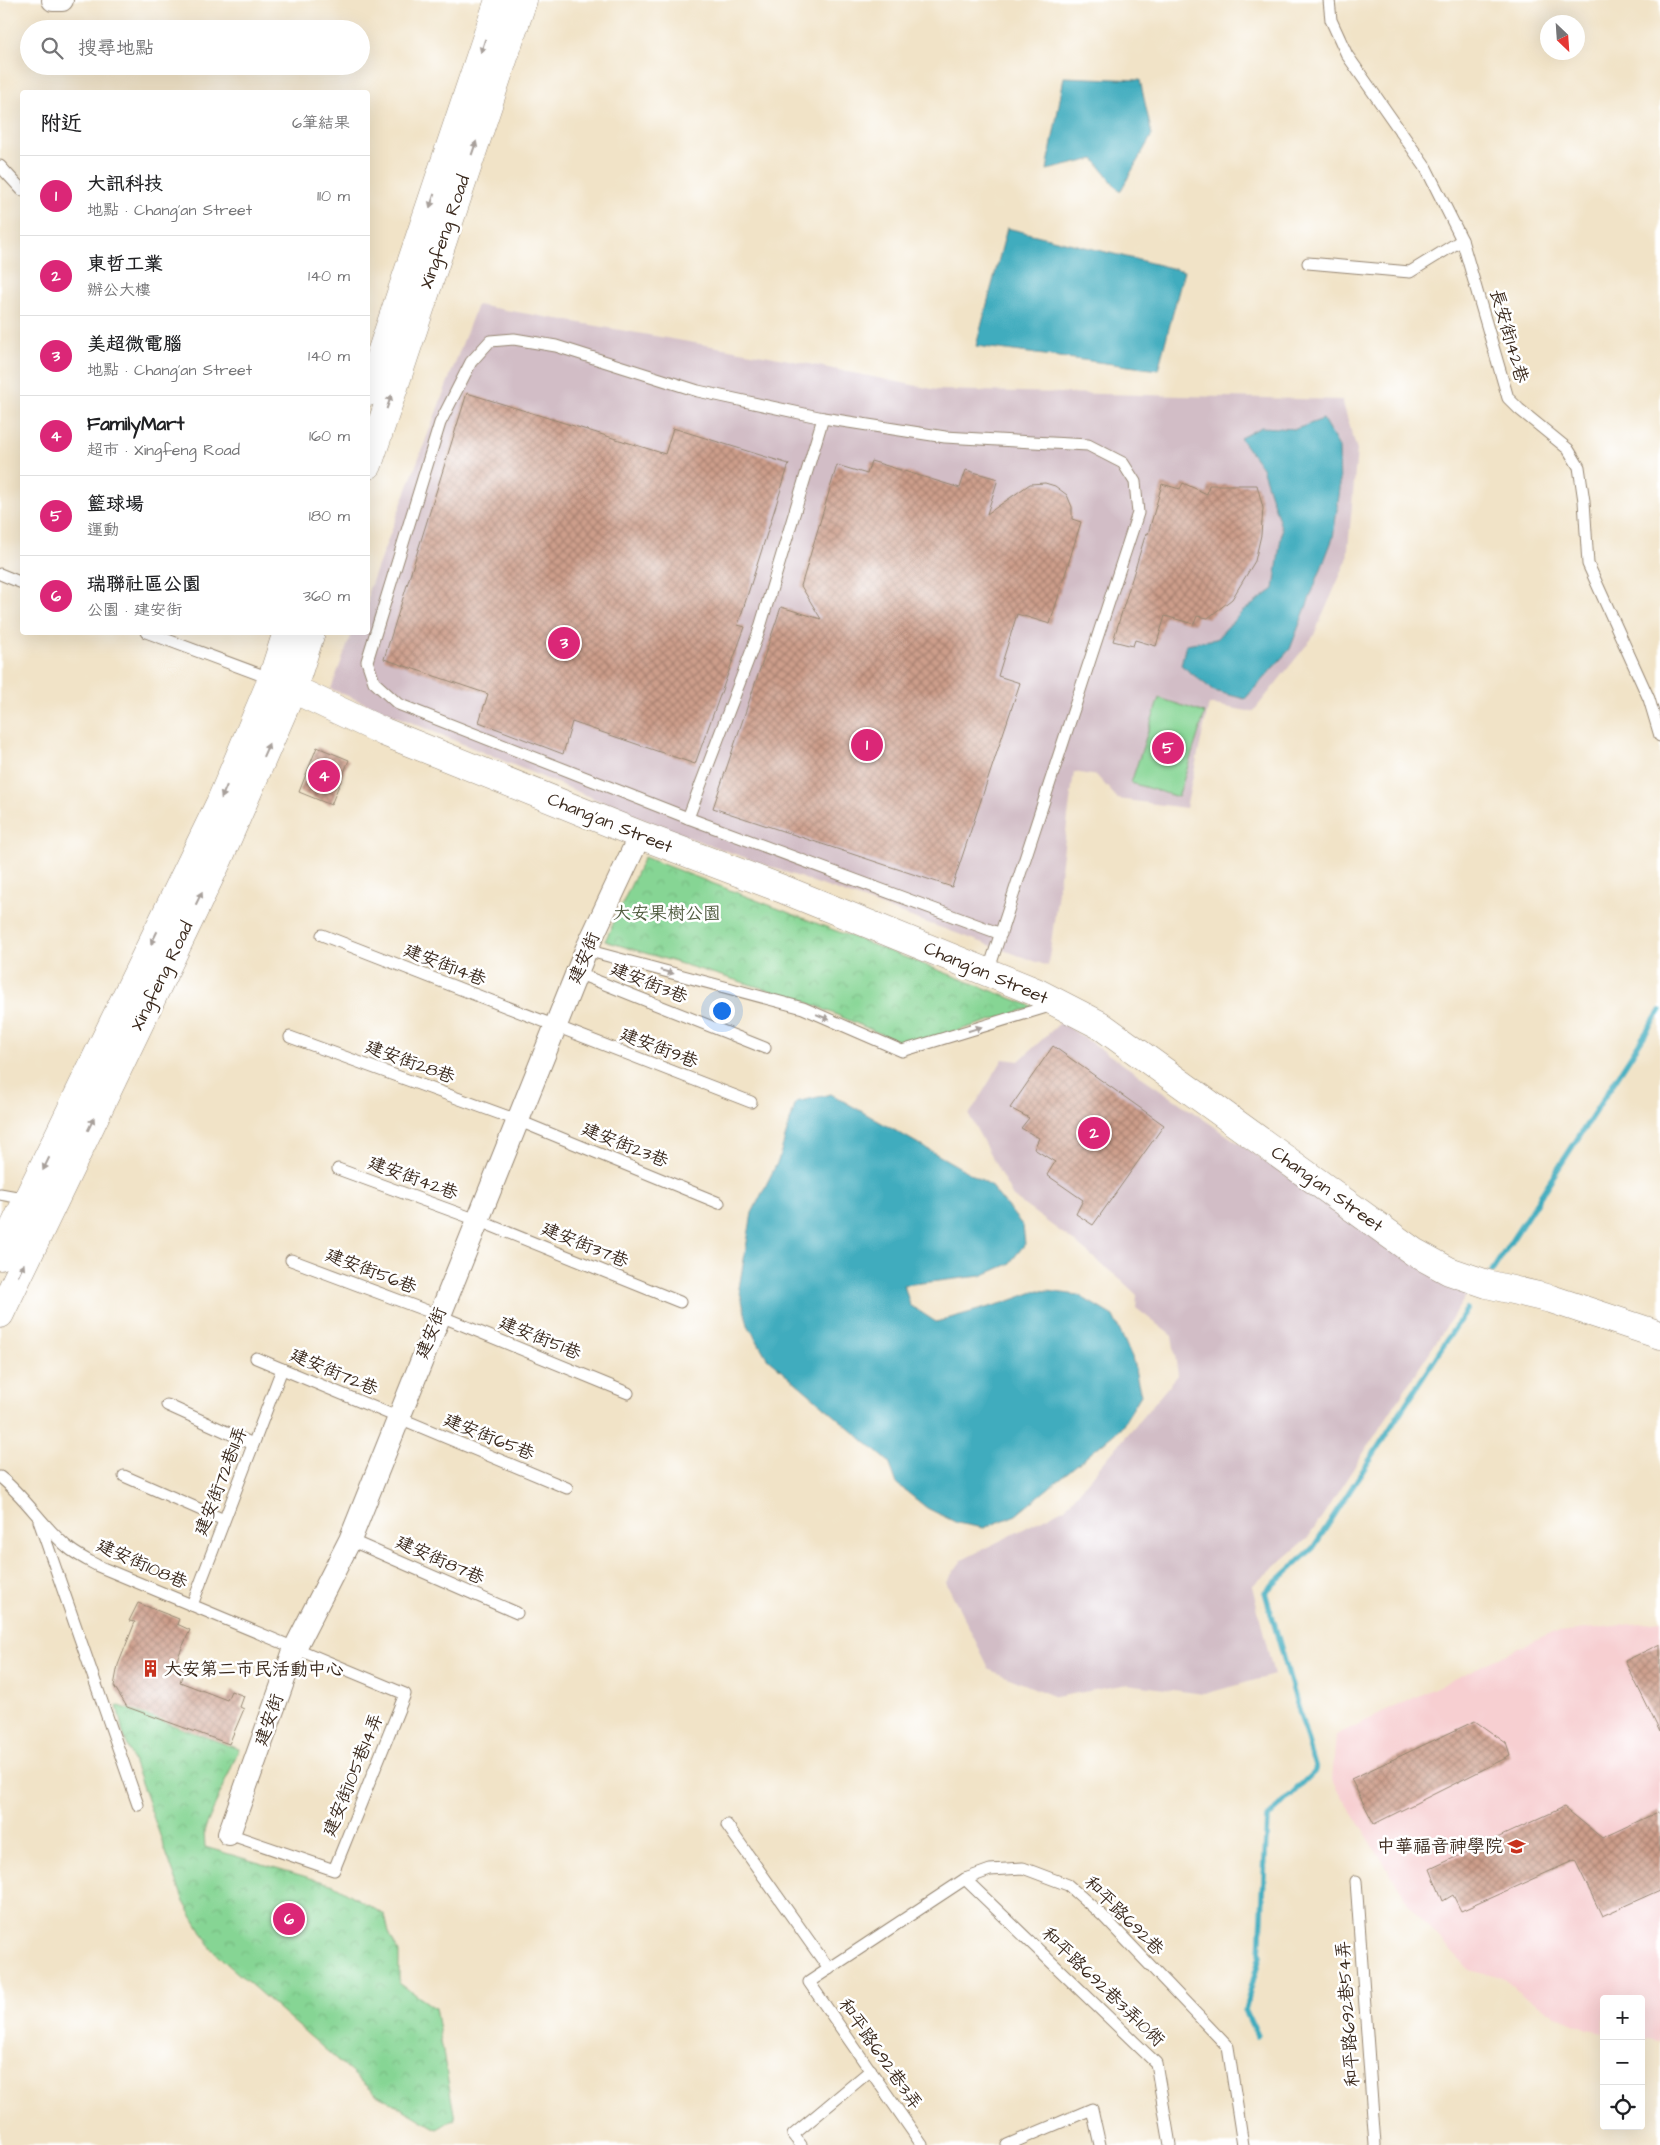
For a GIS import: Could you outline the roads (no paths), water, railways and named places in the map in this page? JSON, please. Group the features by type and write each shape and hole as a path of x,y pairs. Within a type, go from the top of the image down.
{"main road":[{"name":"Xingfeng Road","path":"370,386 499,0"},
{"name":"Xingfeng Road","path":"370,459 523,0"},
{"name":"Xingfeng Road","path":"0,1314 219,858 282,684 287,635"},
{"name":"Xingfeng Road","path":"0,1256 220,803 309,635"},
{"name":"Chang'an Street","path":"282,684 384,732 640,835 785,890 1036,992 1100,1026 1414,1252 1450,1271 1487,1284 1551,1299 1660,1334"}],"street":[{"path":"53,0 62,0"},
{"name":"建安街","path":"229,1834 295,1648 350,1540 438,1315 586,950 640,835"}],"lane":[{"name":"長安街142巷","path":"1329,0 1331,20 1348,55 1426,168 1462,240 1508,398 1568,449 1579,467 1584,501 1588,564 1649,699 1660,736"},
{"path":"0,166 20,188"},
{"path":"1308,263 1410,272 1462,240"},
{"path":"988,972 1138,513 1136,482 1124,463 1088,445 945,438 823,418 698,391 556,346 514,339 490,341 471,362 440,423 367,661 374,682 398,704 688,818 1000,934"},
{"path":"688,818 758,634 823,418"},
{"path":"0,574 20,582"},
{"path":"154,635 282,684"},
{"name":"建安街14巷","path":"322,935 555,1026"},
{"path":"586,950 803,1008 902,1051 1059,1004"},
{"name":"建安街3巷","path":"577,973 764,1048"},
{"name":"建安街9巷","path":"555,1026 751,1102"},
{"name":"建安街28巷","path":"290,1037 517,1120"},
{"name":"建安街23巷","path":"517,1120 719,1202"},
{"name":"建安街42巷","path":"338,1169 477,1220"},
{"path":"0,1194 28,1199"},
{"name":"建安街37巷","path":"477,1220 680,1302"},
{"name":"建安街56巷","path":"291,1260 438,1315"},
{"name":"建安街51巷","path":"438,1315 628,1393"},
{"name":"建安街72巷","path":"256,1358 397,1418"},
{"name":"建安街72巷11弄","path":"192,1605 282,1369"},
{"path":"167,1405 253,1444"},
{"name":"建安街65巷","path":"397,1418 567,1488"},
{"path":"124,1476 224,1520"},
{"name":"建安街108巷","path":"0,1477 15,1489 38,1517 72,1550 98,1566 406,1694"},
{"path":"38,1517 138,1805"},
{"name":"建安街87巷","path":"350,1540 517,1613"},
{"name":"建安街105巷14弄","path":"229,1834 334,1870 406,1694"},
{"path":"727,1825 829,1969"},
{"name":"和平路692巷","path":"809,1982 965,1879 990,1870 1023,1868 1068,1885 1103,1916 1228,2047 1243,2145"},
{"name":"和平路692巷3弄10衖","path":"965,1879 1156,2063 1170,2145"},
{"name":"和平路692巷54弄","path":"1356,1881 1376,2145"},
{"name":"和平路692巷3弄","path":"809,1982 922,2145"},
{"path":"801,2145 793,2135 871,2070"},
{"path":"1007,2145 1092,2109 1100,2145"}],"water":[{"path":"1064,77 1140,80 1152,135 1120,192 1094,159 1047,170"},
{"path":"1007,228 1184,271 1158,370 976,346"},
{"path":"1323,419 1339,447 1340,489 1333,538 1290,649 1245,699 1214,691 1181,665 1186,644 1216,639 1242,612 1274,589 1282,530 1262,468 1240,438 1261,427 1296,429"},
{"path":"831,1094 989,1184 1023,1226 1025,1244 1009,1264 981,1276 904,1285 910,1305 936,1322 1003,1303 1039,1290 1078,1295 1113,1316 1132,1357 1141,1395 1120,1429 1016,1515 984,1528 957,1523 927,1508 897,1484 889,1462 767,1358 748,1325 739,1288 752,1213 778,1161 796,1102"}],"waterway":[{"path":"1492,1271 1660,1011"},
{"path":"1257,2036 1245,2010 1260,1955 1267,1818 1316,1770 1265,1592 1313,1548 1467,1309"}],"place":[{"name":"美超微電腦","path":"564,643"},
{"name":"大訊科技","path":"867,745"},
{"name":"籃球場","path":"1168,748"},
{"name":"FamilyMart","path":"324,776"},
{"name":"東哲工業","path":"1094,1133"},
{"name":"大安第二市民活動中心","path":"150,1669"},
{"name":"中華福音神學院","path":"1517,1846"},
{"name":"瑞聯社區公園","path":"289,1919"}],"park label":[{"name":"大安果樹公園","path":"667,913"}]}
